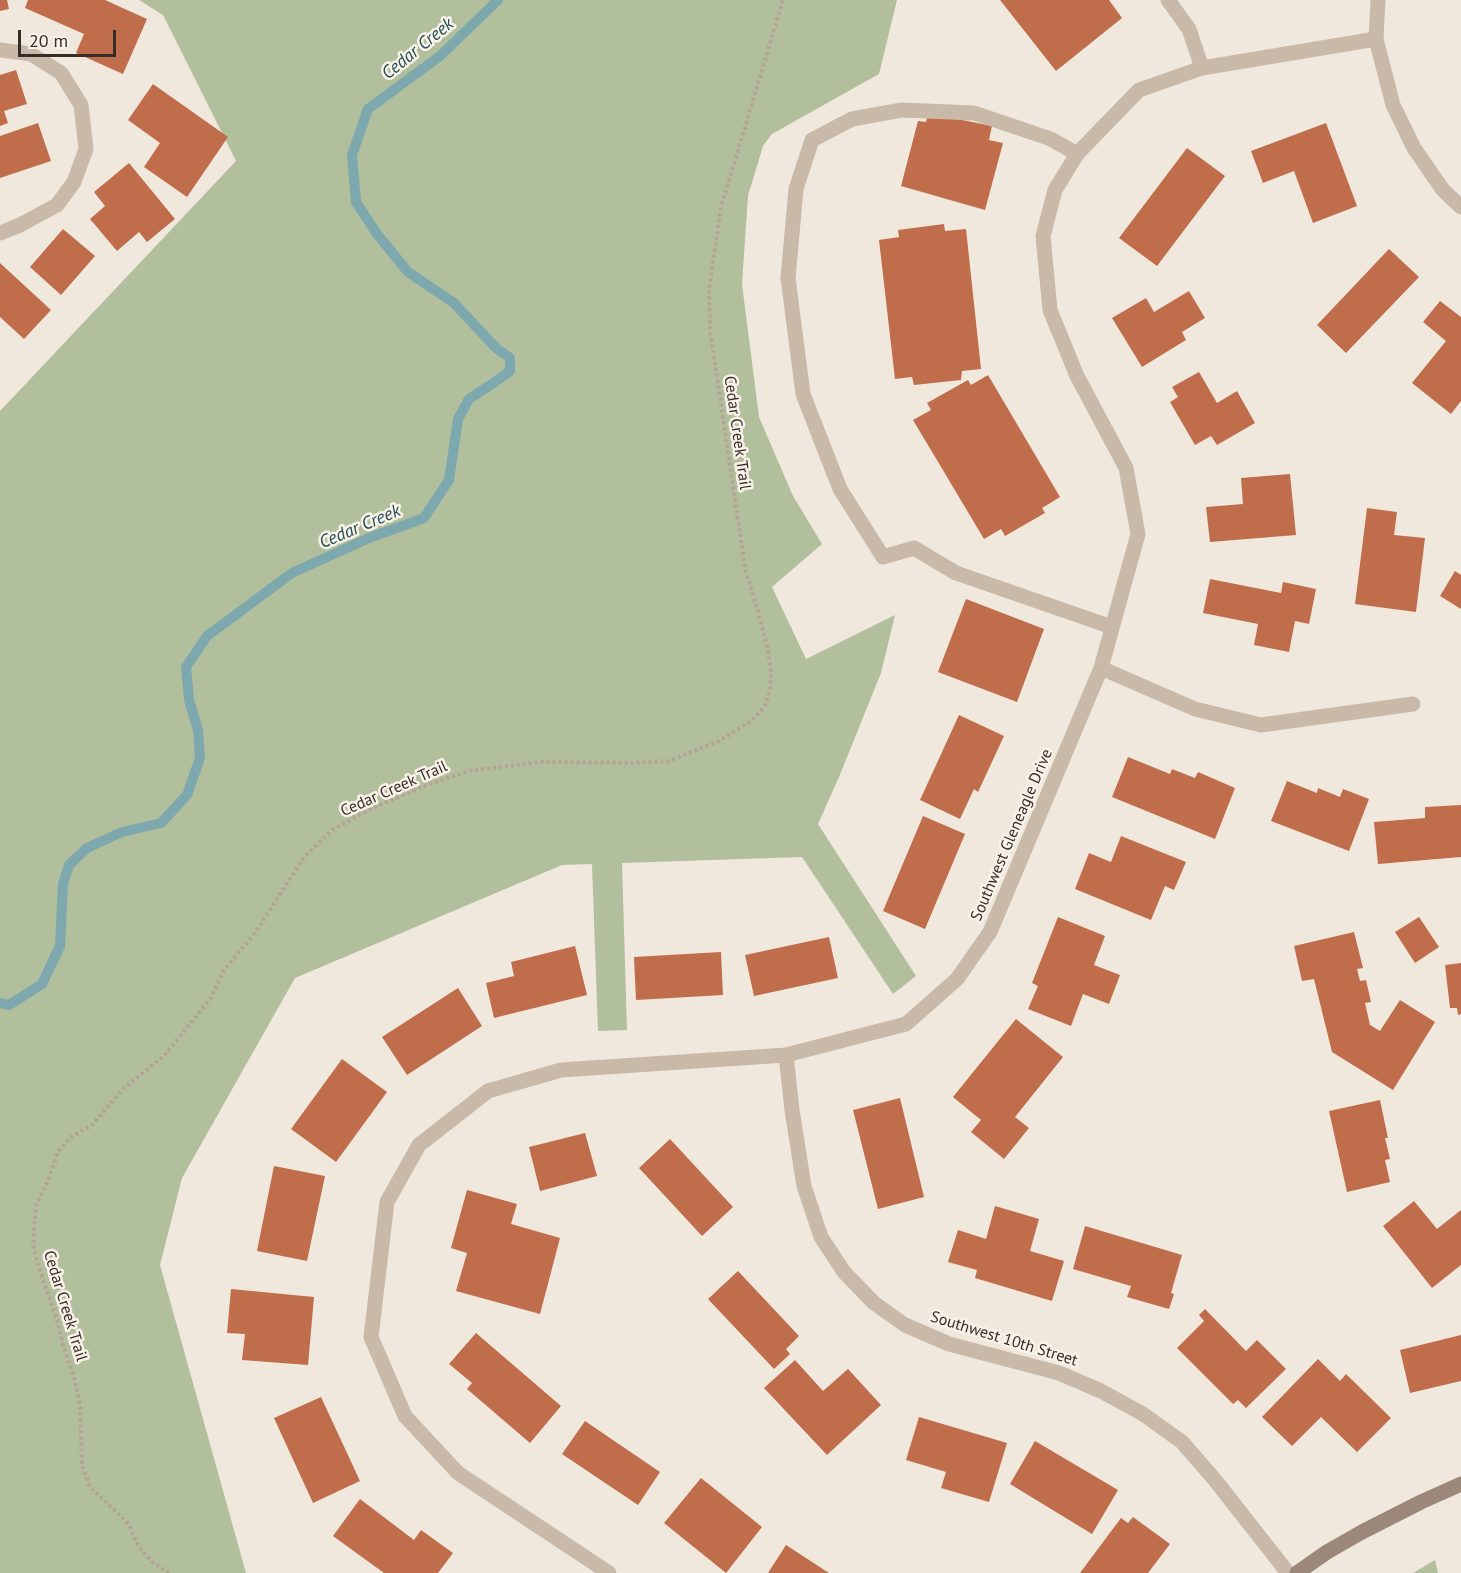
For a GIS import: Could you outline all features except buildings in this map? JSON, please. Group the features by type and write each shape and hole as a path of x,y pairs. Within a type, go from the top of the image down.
{"main road":[{"path":"1297,1573 1362,1532 1461,1484"}],"street":[{"path":"1168,0 1189,29 1202,68"},
{"path":"1378,0 1376,39 1393,105 1414,148 1443,190 1461,207"},
{"name":"Southwest Gleneagle Drive","path":"609,1573 458,1473 405,1416 371,1337 387,1202 420,1145 488,1091 561,1070 786,1055 906,1024 957,979 990,932 1101,669 1138,534 1126,468 1077,376 1050,310 1042,236 1055,190 1077,154 1139,90 1202,68 1376,39"},
{"path":"0,50 31,54 62,73 81,105 86,149 74,182 57,205 0,233"},
{"path":"1077,154 1051,139 974,113 902,110 852,119 812,140 796,189 788,278 803,394 840,489 884,557 914,548 956,573 1112,627"},
{"path":"1101,669 1195,709 1261,725 1413,704"},
{"name":"Southwest 10th Street","path":"786,1055 804,1186 821,1237 844,1272 874,1302 905,1325 948,1344 1059,1373 1101,1391 1143,1414 1182,1442 1288,1573"}],"path":[{"name":"Cedar Creek Trail","path":"169,1573 152,1562 138,1546 129,1524 90,1487 82,1465 80,1405 76,1386 58,1323 38,1266 33,1243 36,1206 46,1186 57,1152 71,1137 92,1125 124,1088 164,1056 211,998 224,970 255,933 304,857 332,830 418,788 468,771 541,762 669,761 719,741 751,721 765,706 770,690 771,670 768,650 745,568 710,329 709,290 721,207 783,0"}],"green space":[{"path":"139,0 897,0 879,74 772,134 763,146 748,196 742,284 759,417 793,496 822,544 772,587 806,659 895,615 881,673 818,824 916,976 893,994 802,857 622,863 627,1030 598,1031 592,864 562,865 295,978 182,1178 160,1265 246,1573 0,1573 0,411 236,161 163,15"},
{"path":"1435,1560 1438,1573 1413,1573"}],"waterway":[{"name":"Cedar Creek","path":"0,1003 9,1005 42,984 60,946 63,884 69,865 87,848 122,832 161,823 187,795 200,758 198,730 189,700 186,667 207,636 292,573 369,538 424,518 449,480 458,419 469,399 510,371 510,358 496,348 454,303 408,272 377,234 356,202 352,155 368,109 440,56 498,0"}]}
